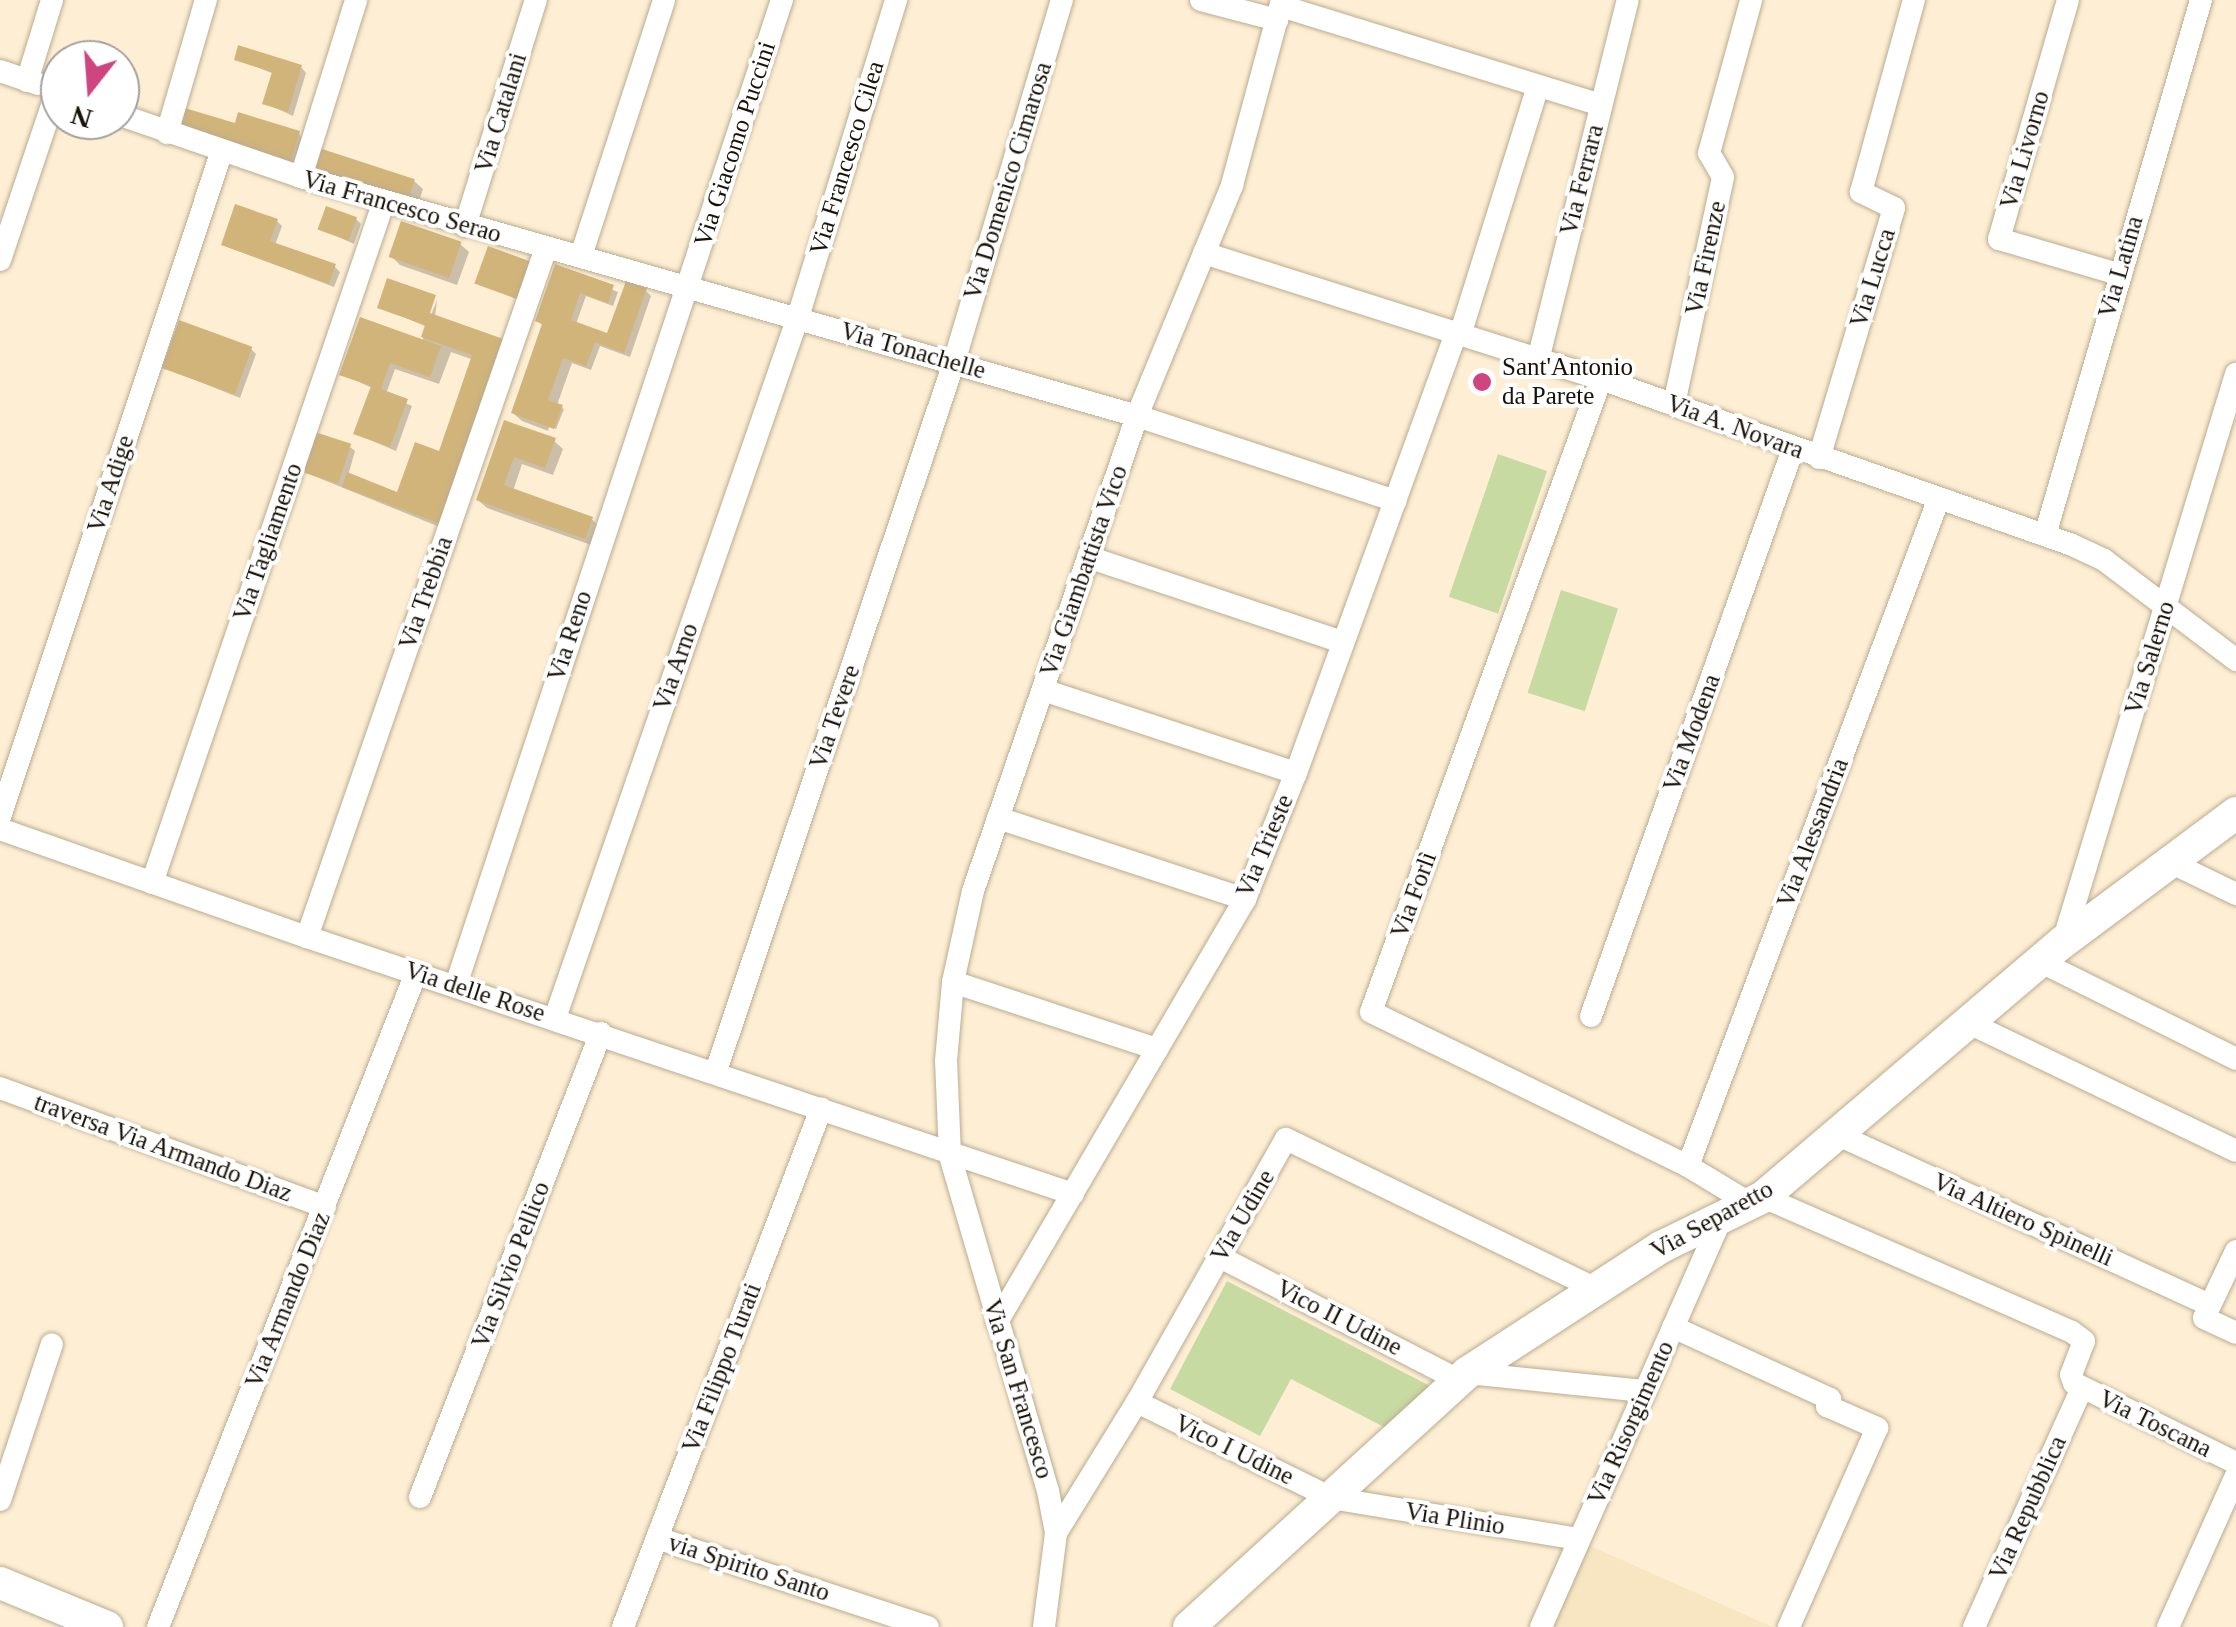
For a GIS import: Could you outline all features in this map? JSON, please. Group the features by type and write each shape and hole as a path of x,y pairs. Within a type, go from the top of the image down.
{"street":[{"path":"27,80 52,0"},
{"path":"167,132 206,0"},
{"path":"301,178 356,0"},
{"name":"Via Catalani","path":"465,226 536,0"},
{"path":"581,256 664,0"},
{"name":"Via Giacomo Puccini","path":"688,288 782,0"},
{"name":"Via Francesco Cilea","path":"798,317 896,0"},
{"name":"Via Domenico Cimarosa","path":"954,362 1062,0"},
{"path":"1201,0 1280,9 1600,106"},
{"name":"Via Ferrara","path":"1538,360 1628,0"},
{"name":"Via Firenze","path":"1674,404 1724,176 1709,153 1752,0"},
{"name":"Via Lucca","path":"1820,458 1894,208 1862,192 1914,0"},
{"name":"Via Livorno","path":"2068,0 1999,239 2118,274"},
{"name":"Via Latina","path":"2046,535 2118,274 2201,0"},
{"name":"Via Giambattista Vico","path":"950,1155 946,1061 952,982 973,891 1137,416 1232,185 1280,9"},
{"path":"0,71 40,85"},
{"name":"Via Trieste","path":"997,1322 1245,898 1296,773 1458,335 1538,86"},
{"name":"Via Francesco Serao","path":"140,122 301,178 688,288"},
{"path":"0,260 41,140"},
{"name":"Via Adige","path":"0,817 222,151"},
{"name":"Via Tagliamento","path":"152,883 384,201"},
{"name":"Via Trebbia","path":"307,938 546,248"},
{"name":"Via A. Novara","path":"1204,253 1674,404 2046,535 2104,560 2236,660"},
{"name":"Via Tonachelle","path":"688,288 1137,416 1395,501"},
{"name":"Via Reno","path":"456,985 688,288"},
{"name":"Via Arno","path":"555,1018 798,317"},
{"name":"Via Tevere","path":"716,1072 954,362"},
{"name":"Via Salerno","path":"2051,952 2166,606 2236,374"},
{"name":"Via Forlì","path":"1601,380 1371,1012 1688,1166 1744,1206"},
{"name":"Via Modena","path":"1591,1016 1793,449"},
{"name":"Via Alessandria","path":"1688,1166 1938,500"},
{"path":"1088,556 1342,642"},
{"path":"1043,690 1296,773"},
{"name":"Via Separetto","path":"1190,1627 1462,1376 1660,1248 1744,1206 1836,1134 2051,952 2236,813"},
{"path":"998,818 1245,898"},
{"name":"Via delle Rose","path":"0,829 307,938 601,1033 1073,1194"},
{"path":"2168,861 2236,894"},
{"path":"2051,952 2236,1059"},
{"name":"Via Armando Diaz","path":"158,1627 416,973"},
{"path":"952,982 1157,1049"},
{"path":"1967,1022 2236,1151"},
{"name":"Via Silvio Pellico","path":"420,1497 601,1033"},
{"name":"traversa Via Armando Diaz","path":"0,1088 325,1207"},
{"name":"Via Filippo Turati","path":"623,1627 821,1109"},
{"name":"Via Altiero Spinelli","path":"1836,1134 2210,1305"},
{"name":"Via Udine","path":"1056,1533 1138,1402 1286,1139 1594,1288"},
{"name":"Via San Francesco","path":"950,1155 1048,1491 1056,1533 1044,1627"},
{"name":"Via Risorgimento","path":"1542,1627 1673,1327 1744,1206"},
{"name":"Via Repubblica","path":"1744,1206 2072,1332 2084,1341 2071,1375 2078,1386 1974,1627"},
{"path":"2236,1251 2204,1318 2236,1333"},
{"name":"Vico II Udine","path":"1220,1257 1462,1376"},
{"path":"1673,1327 1830,1398 1828,1406 1876,1428 1789,1627"},
{"path":"0,1500 52,1344"},
{"path":"1462,1376 1645,1391"},
{"name":"Via Toscana","path":"2078,1386 2236,1463"},
{"name":"Vico I Udine","path":"1138,1402 1330,1498"},
{"path":"2168,1627 2236,1476"},
{"name":"Via Plinio","path":"1330,1498 1579,1540"},
{"name":"via Spirito Santo","path":"657,1538 896,1622 928,1627"},
{"path":"0,1584 107,1627"}],"shaded area":[{"path":"1588,1545 1773,1627 1551,1627"}],"green space":[{"path":"1498,454 1547,471 1498,614 1449,597"},
{"path":"1561,590 1618,609 1585,711 1528,693"},
{"path":"1227,1281 1432,1387 1386,1428 1291,1379 1260,1436 1170,1389"}],"building":[{"path":"238,45 302,65 288,112 262,104 272,72 234,60"},
{"path":"178,106 235,123 238,112 300,131 290,163 171,126"},
{"path":"316,147 415,179 407,204 308,172"},
{"path":"235,204 278,219 270,241 336,264 329,284 221,245"},
{"path":"326,206 357,217 348,241 317,229"},
{"path":"401,221 462,242 449,278 389,257"},
{"path":"488,246 536,263 522,301 474,284"},
{"path":"555,264 614,285 608,303 580,293 571,320 607,333 626,281 647,288 624,353 595,342 586,366 563,358 548,400 563,405 554,429 511,413 542,324 535,321"},
{"path":"387,278 436,295 430,313 509,341 444,525 342,487 347,472 397,492 415,442 439,451 472,355 421,337 425,325 377,308"},
{"path":"360,317 441,346 430,377 390,363 381,389 408,399 390,447 353,434 371,386 339,375"},
{"path":"179,320 252,347 235,395 162,368"},
{"path":"504,420 556,438 545,468 514,457 504,485 593,517 585,539 476,500"},
{"path":"315,432 351,444 338,484 302,472"}],"place":[{"name":"Sant'Antonio da Parete","path":"1482,382"}]}
